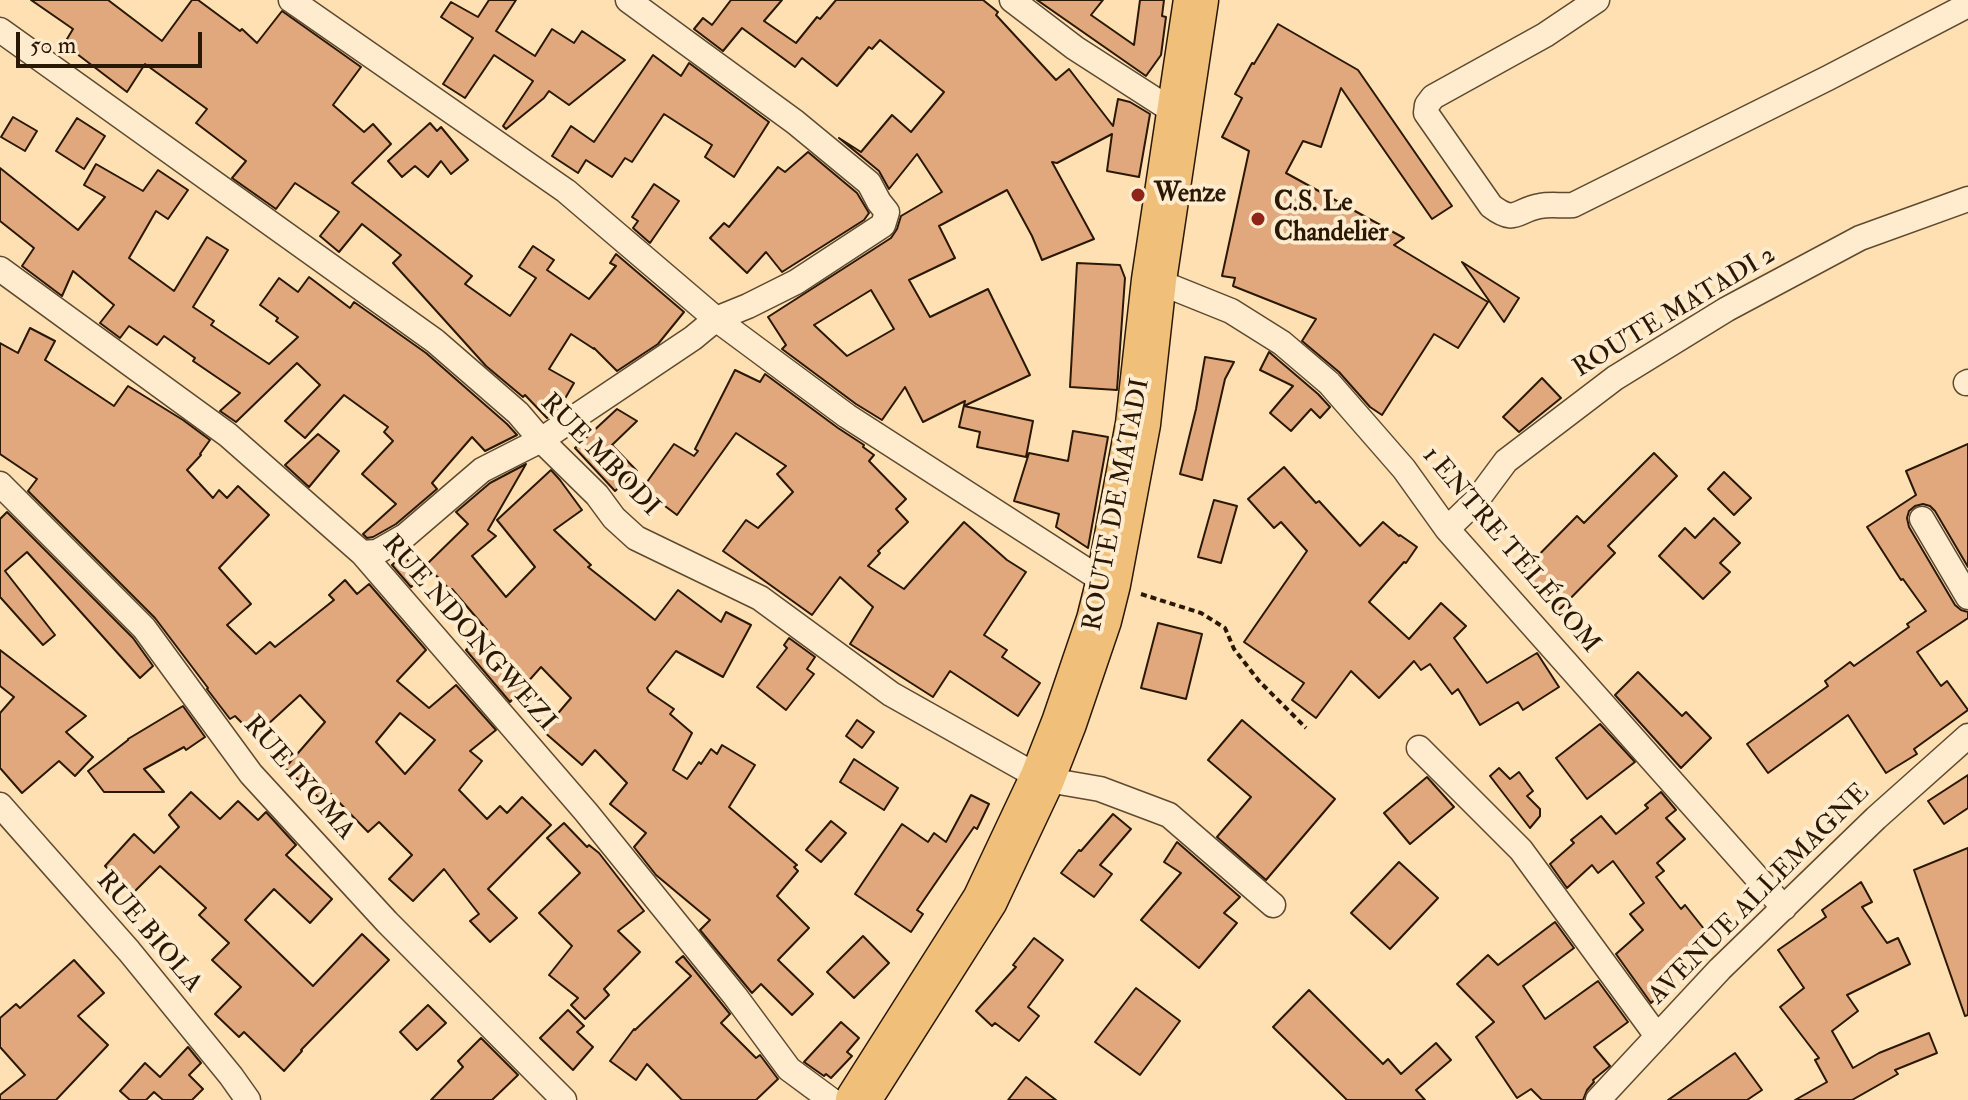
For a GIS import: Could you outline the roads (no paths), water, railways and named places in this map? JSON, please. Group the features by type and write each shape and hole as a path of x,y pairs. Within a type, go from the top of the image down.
{"highway":[{"name":"ROUTE DE MATADI","path":"856,1099 985,900 1042,779 1099,620 1138,424 1154,280 1196,0"}],"street":[{"path":"291,0 566,191 716,319 847,416 1108,584"},
{"path":"362,553 377,552 405,536 482,470 541,440 693,338 716,319 796,282 883,225 887,212 869,183 795,122 628,0"},
{"path":"1012,0 1075,48 1179,115"},
{"path":"1597,0 1545,35 1433,97 1427,105 1426,113 1491,206 1502,214 1512,216 1538,206 1573,205 1968,5"},
{"name":"RUE MBODI","path":"0,30 435,341 518,413 636,538 760,598 891,694 1042,779 1100,789 1169,815 1273,905"},
{"name":"ROUTE MATADI 2","path":"1447,529 1477,500 1506,461 1615,378 1727,309 1860,238 1968,199"},
{"name":"RUE NDONGWEZI","path":"0,269 228,435 362,553 586,812 735,996 789,1069 856,1099"},
{"name":"1 ENTRE TÉLÉCOM","path":"1154,280 1231,311 1282,343 1329,383 1404,469 1447,529 1784,908"},
{"name":"RUE IYOMA","path":"0,484 144,628 251,774 387,922 564,1100"},
{"path":"1922,519 1968,597"},
{"name":"AVENUE ALLEMAGNE","path":"1598,1100 1720,969 1876,818 1968,736"},
{"path":"1419,748 1521,850 1657,1036"},
{"name":"RUE BIOLA","path":"0,805 129,951 248,1100"}],"place":[{"name":"Wenze","path":"1138,195"},
{"name":"C.S. Le Chandelier","path":"1258,219"}]}
